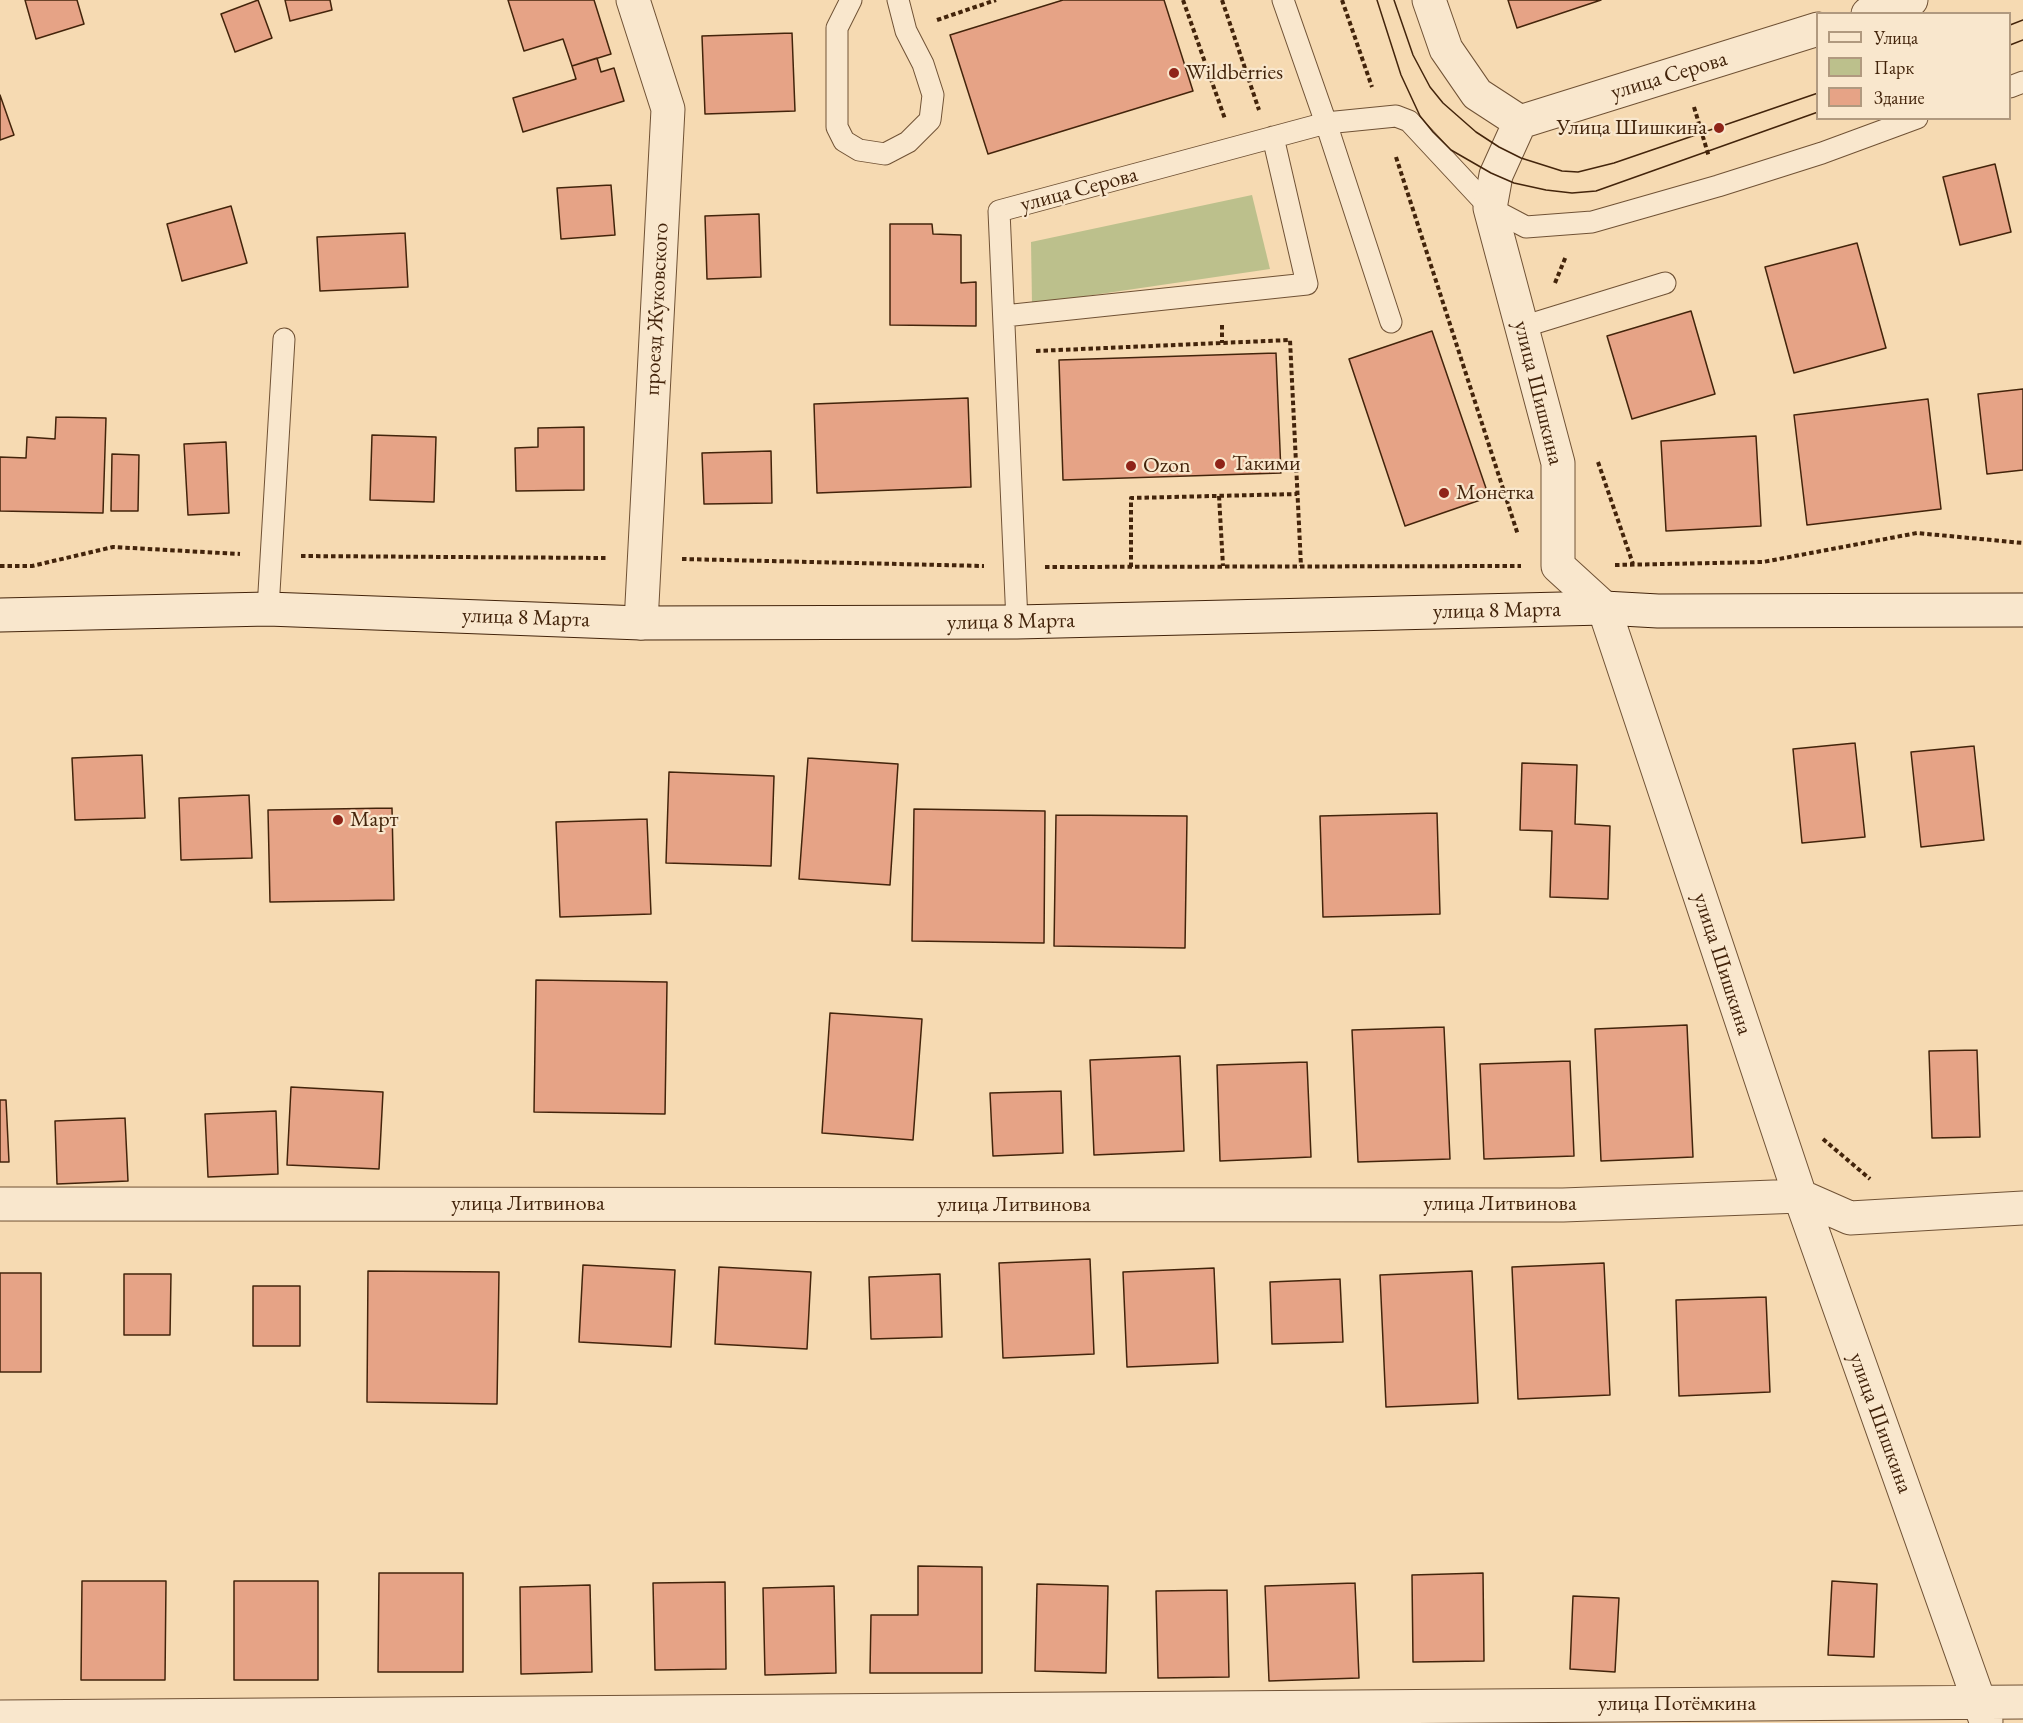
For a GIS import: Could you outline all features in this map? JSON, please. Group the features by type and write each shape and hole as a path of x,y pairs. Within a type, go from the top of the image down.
{"street":[{"name":"проезд Жуковского","path":"633,0 668,109 641,623"},
{"path":"1429,0 1446,50 1477,94 1520,122 1496,175 1490,208"},
{"path":"1874,12 1911,0"},
{"name":"улица Серова","path":"1520,122 1816,30"},
{"name":"улица Шишкина","path":"1490,208 1558,463 1543,566 1604,608 1800,1196 1983,1712"},
{"name":"улица 8 Марта","path":"0,615 268,609 641,623 1017,622 1604,608 1658,611 2023,610"},
{"name":"улица Литвинова","path":"0,1204 1563,1205 1800,1196 1850,1218 2023,1208"},
{"name":"улица Потёмкина","path":"0,1717 1983,1712 2023,1702"}],"lane":[{"path":"851,0 837,28 837,127 844,141 859,150 885,154 908,142 930,120 933,94 923,64 906,31 898,0"},
{"path":"1283,0 1391,322"},
{"name":"улица Серова","path":"1017,622 999,211 1326,123 1396,116 1409,121 1490,208 1526,228 1592,222 1822,153 1912,120"},
{"path":"1004,316 1307,285 1273,137"},
{"path":"1522,327 1665,283"},
{"path":"268,609 284,339"}],"path":[{"path":"906,31 996,0"},
{"path":"1184,0 1235,147"},
{"path":"1342,0 1543,566"},
{"path":"1683,72 1718,186"},
{"path":"1029,351 1290,340 1301,566"},
{"path":"1596,459 1633,564"},
{"path":"1131,567 1131,498 1297,494"},
{"path":"1219,496 1223,567"},
{"path":"0,566 32,566 113,547 271,556 644,558 1014,567 1223,567 1543,566 1763,562 1917,533 2023,543"},
{"path":"1818,1135 1915,1214"}],"green space":[{"path":"1252,195 1270,269 1032,304 1031,242"}],"building":[{"path":"25,0 77,0 84,24 36,39"},
{"path":"258,0 272,38 235,52 221,14"},
{"path":"285,0 330,0 332,10 290,21"},
{"path":"508,0 594,0 611,54 572,66 563,39 524,51"},
{"path":"1063,0 1164,0 1193,91 988,154 950,35"},
{"path":"1508,0 1601,0 1517,28"},
{"path":"792,33 795,111 705,114 702,36"},
{"path":"597,58 601,72 614,68 624,101 523,132 513,98 576,79 572,66"},
{"path":"0,95 14,135 0,140"},
{"path":"1995,164 2011,232 1960,245 1943,177"},
{"path":"611,185 615,235 561,239 557,188"},
{"path":"231,206 247,263 182,281 167,224"},
{"path":"759,214 761,277 707,279 705,216"},
{"path":"890,224 932,224 933,234 961,235 961,283 976,282 976,326 890,325"},
{"path":"405,233 408,287 320,291 317,237"},
{"path":"1857,243 1886,348 1794,373 1765,267"},
{"path":"1691,311 1715,394 1632,419 1607,336"},
{"path":"1432,331 1489,497 1405,526 1349,359"},
{"path":"1276,353 1281,473 1063,480 1059,360"},
{"path":"2023,389 2023,470 1987,474 1978,394"},
{"path":"968,398 971,487 817,493 814,404"},
{"path":"1928,399 1941,509 1807,525 1794,415"},
{"path":"56,417 106,418 103,513 0,511 0,457 26,458 27,437 55,439"},
{"path":"584,427 584,490 516,491 515,448 538,447 538,428"},
{"path":"372,435 436,437 434,502 370,500"},
{"path":"1756,436 1761,526 1666,531 1661,441"},
{"path":"226,442 229,513 188,515 184,444"},
{"path":"771,451 772,503 704,504 702,453"},
{"path":"112,454 139,455 138,511 111,511"},
{"path":"1855,743 1865,837 1802,843 1793,749"},
{"path":"1974,746 1984,840 1921,847 1911,752"},
{"path":"142,755 145,818 75,820 72,758"},
{"path":"808,758 898,764 890,885 799,879"},
{"path":"1522,763 1577,765 1575,824 1610,826 1608,899 1550,897 1552,831 1520,830"},
{"path":"669,772 774,776 771,866 666,863"},
{"path":"249,795 252,858 181,860 179,798"},
{"path":"392,808 394,900 270,902 268,810"},
{"path":"914,809 1045,811 1044,943 912,941"},
{"path":"1437,813 1440,914 1323,917 1320,816"},
{"path":"1056,815 1187,816 1185,948 1054,946"},
{"path":"647,819 651,914 560,917 556,822"},
{"path":"536,980 667,982 665,1114 534,1112"},
{"path":"830,1013 922,1019 913,1140 822,1133"},
{"path":"1687,1025 1693,1157 1601,1161 1595,1029"},
{"path":"1444,1027 1450,1159 1358,1162 1352,1030"},
{"path":"1977,1050 1980,1137 1932,1138 1929,1051"},
{"path":"1180,1056 1184,1151 1094,1155 1090,1060"},
{"path":"1570,1061 1574,1156 1484,1159 1480,1064"},
{"path":"1307,1062 1311,1157 1220,1161 1217,1065"},
{"path":"291,1087 383,1092 379,1169 287,1165"},
{"path":"1061,1091 1063,1153 993,1156 990,1093"},
{"path":"0,1100 6,1100 9,1162 0,1162"},
{"path":"276,1111 278,1174 208,1177 205,1114"},
{"path":"125,1118 128,1181 57,1184 55,1121"},
{"path":"1090,1259 1094,1354 1003,1358 999,1263"},
{"path":"1604,1263 1610,1395 1518,1399 1512,1267"},
{"path":"583,1265 675,1270 671,1347 579,1342"},
{"path":"719,1267 811,1272 807,1349 715,1344"},
{"path":"1214,1268 1218,1363 1127,1367 1123,1272"},
{"path":"368,1271 499,1272 497,1404 367,1402"},
{"path":"1472,1271 1478,1403 1386,1407 1380,1275"},
{"path":"0,1273 41,1273 41,1372 0,1372"},
{"path":"124,1274 171,1274 170,1335 124,1335"},
{"path":"940,1274 942,1337 871,1339 869,1277"},
{"path":"1340,1279 1343,1342 1272,1344 1270,1282"},
{"path":"253,1286 300,1286 300,1346 253,1346"},
{"path":"1766,1297 1770,1392 1679,1396 1676,1300"},
{"path":"918,1566 982,1567 982,1673 870,1673 871,1615 918,1615"},
{"path":"379,1573 463,1573 463,1672 378,1672"},
{"path":"1483,1573 1484,1661 1413,1662 1412,1575"},
{"path":"82,1581 166,1581 165,1680 81,1680"},
{"path":"234,1581 318,1581 318,1680 234,1680"},
{"path":"1832,1581 1877,1584 1874,1657 1828,1655"},
{"path":"725,1582 726,1669 655,1670 653,1583"},
{"path":"1355,1583 1359,1678 1269,1681 1265,1586"},
{"path":"1037,1584 1108,1586 1106,1673 1035,1671"},
{"path":"590,1585 592,1672 521,1674 520,1587"},
{"path":"834,1586 836,1673 765,1675 763,1588"},
{"path":"1227,1590 1229,1677 1158,1678 1156,1591"},
{"path":"1573,1596 1619,1598 1615,1672 1570,1669"}],"tram line":[{"path":"1377,0 1401,75 1420,116 1451,150 1491,173 1514,183 1572,193 1596,191 1816,113"},
{"path":"1394,0 1413,55 1430,87 1443,103 1476,132 1499,147 1521,158 1562,171 1578,172 1614,163 1816,94"},
{"path":"2011,25 2023,20"},
{"path":"2011,45 2023,40"}],"place":[{"name":"Wildberries","path":"1174,73"},
{"name":"Улица Шишкина","path":"1719,128"},
{"name":"Такими","path":"1220,464"},
{"name":"Ozon","path":"1131,466"},
{"name":"Монетка","path":"1444,493"},
{"name":"Март","path":"338,820"}]}
